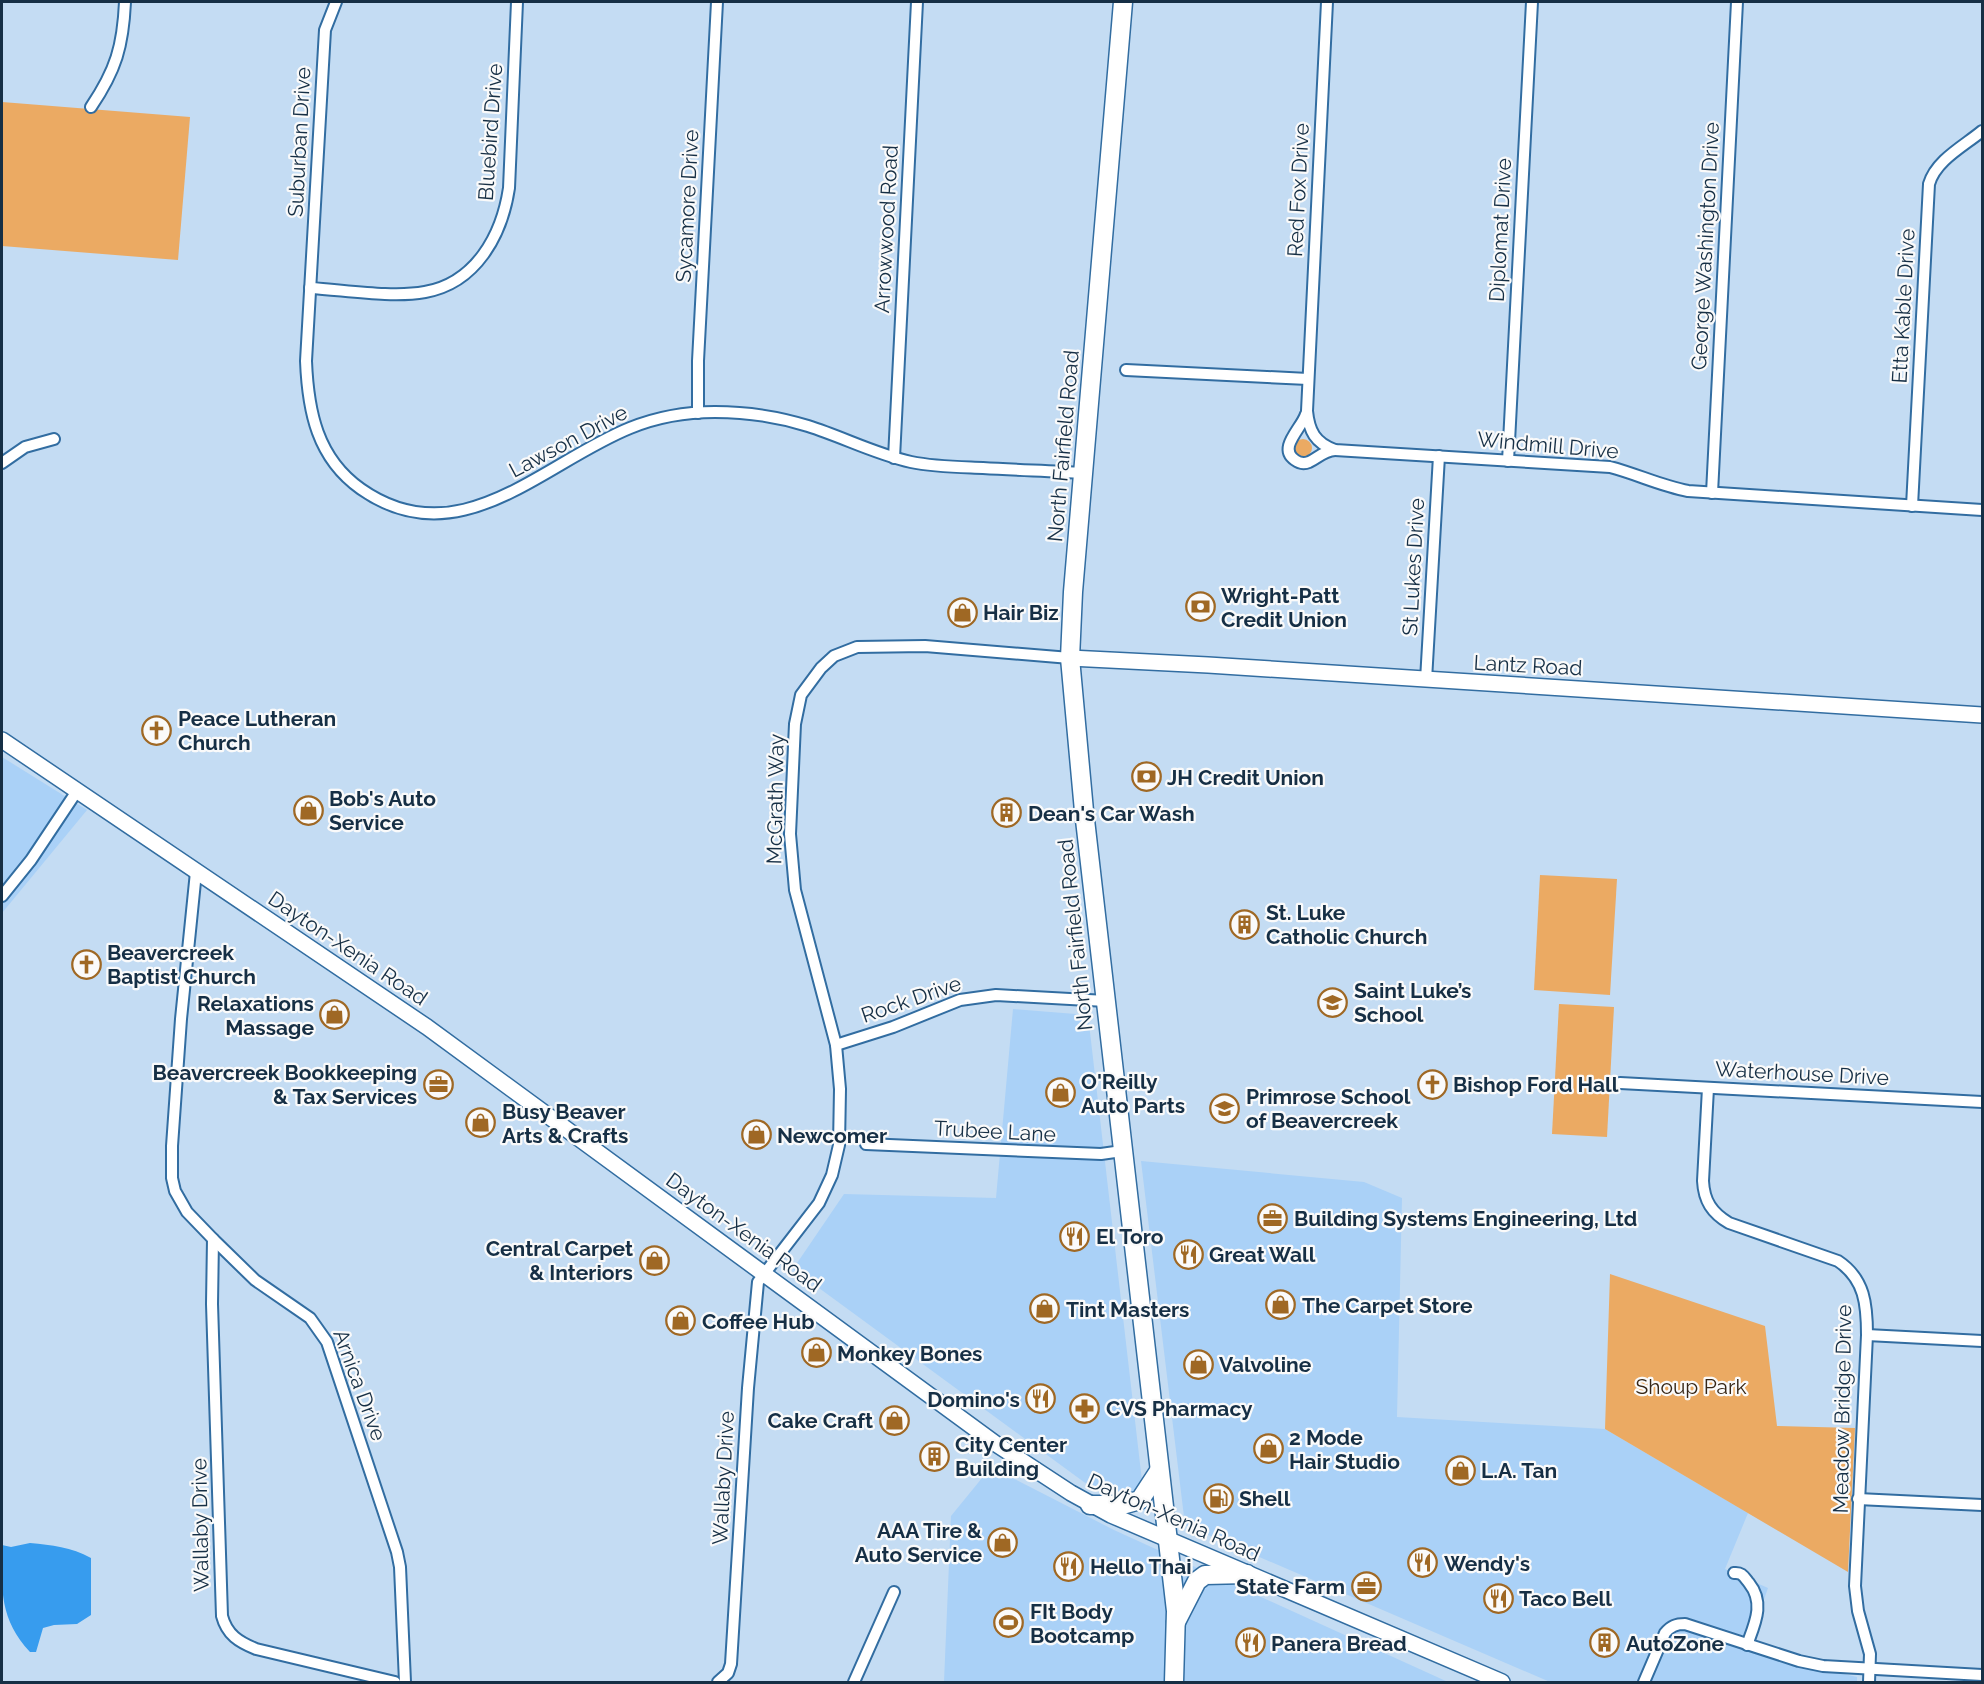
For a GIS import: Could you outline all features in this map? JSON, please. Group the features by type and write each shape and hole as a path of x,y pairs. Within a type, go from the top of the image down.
{"main road":[{"name":"North Fairfield Road","path":"1123,2 1094,367 1083,473 1070,658 1085,820 1176,1622 1174,1683"},
{"name":"Lantz Road","path":"1070,658 1983,715"},
{"name":"Dayton-Xenia Road","path":"2,740 428,1027 996,1444 1090,1505 1502,1683"},
{"path":"1090,1505 1122,1505 1140,1500 1159,1471"},
{"path":"1176,1622 1197,1581 1205,1575 1247,1574"}],"street":[{"path":"91,107 107,83 118,54 125,2"},
{"name":"Suburban Drive","path":"310,288 325,30 336,2"},
{"name":"Bluebird Drive","path":"310,288 401,294 424,292 439,289 454,282 483,256 491,244 503,215 508,188 517,2"},
{"name":"Sycamore Drive","path":"698,413 698,361 717,2"},
{"name":"Arrowwood Road","path":"894,458 917,2"},
{"name":"Red Fox Drive","path":"1308,380 1327,2"},
{"name":"Diplomat Drive","path":"1508,461 1532,2"},
{"name":"George Washington Drive","path":"1712,493 1737,2"},
{"name":"Etta Kable Drive","path":"1912,506 1929,184 1935,170 1942,163 1983,131"},
{"name":"Lawson Drive","path":"310,288 306,362 307,386 314,425 332,459 344,474 368,494 395,508 417,513 438,514 477,508 518,490 590,447 629,428 666,417 698,413 736,413 790,421 894,458 931,466 1083,473"},
{"path":"1126,370 1308,380 1309,426 1315,438 1324,446 1335,450"},
{"path":"1307,411 1302,426 1289,443 1288,450 1291,457 1298,462 1306,463 1323,453 1335,450"},
{"path":"2,463 25,447 54,439"},
{"name":"Windmill Drive","path":"1335,450 1610,467 1671,488 1712,493 1983,510"},
{"name":"St Lukes Drive","path":"1426,680 1439,456"},
{"name":"McGrath Way","path":"765,1274 819,1203 832,1175 839,1145 840,1089 837,1045 795,890 790,834 795,724 801,695 821,668 834,656 857,647 925,646 1070,658"},
{"path":"2,896 31,860 77,791"},
{"name":"Arnica Drive","path":"196,872 181,1019 172,1146 172,1178 178,1197 187,1212 255,1280 310,1317 327,1342 397,1552 400,1567 405,1683"},
{"name":"Rock Drive","path":"837,1045 893,1027 960,1000 996,995 1106,1001"},
{"name":"Waterhouse Drive","path":"1620,1083 1983,1102"},
{"name":"Meadow Bridge Drive","path":"1708,1088 1703,1181 1710,1207 1719,1217 1729,1223 1828,1257 1843,1265 1857,1280 1864,1296 1867,1310 1867,1335 1855,1588 1858,1611 1869,1646 1869,1683"},
{"name":"Trubee Lane","path":"866,1144 1101,1154 1122,1151"},
{"name":"Wallaby Drive","path":"213,1239 212,1304 224,1625 239,1642 256,1649 395,1683"},
{"name":"Wallaby Drive","path":"718,1683 728,1673 730,1664 749,1381 758,1282 765,1274"},
{"path":"1867,1335 1983,1341"},
{"path":"1858,1499 1983,1505"},
{"path":"1734,1573 1743,1575 1752,1586 1758,1601 1758,1616 1747,1645"},
{"path":"854,1683 894,1592"},
{"path":"1644,1683 1665,1634 1674,1625 1685,1624 1799,1661 1837,1667 1983,1675"}],"shaded area":[{"path":"2,757 87,810 2,913"},
{"path":"1013,1009 1088,1015 1142,1481 1132,1497 1088,1485 793,1269 844,1194 996,1198"},
{"path":"1141,1161 1364,1182 1402,1198 1397,1417 1605,1429 1748,1513 1725,1569 1768,1588 1746,1651 1857,1677 1857,1682 1550,1682 1185,1525"},
{"path":"991,1467 1114,1530 1448,1682 944,1682 951,1516"}],"green space":[{"path":"2,102 190,117 178,260 2,246"},
{"path":"1299,439 1307,439 1312,444 1310,455 1299,457 1294,452 1294,444"},
{"path":"1540,875 1617,879 1610,995 1534,990"},
{"path":"1559,1004 1614,1007 1607,1137 1552,1134"},
{"name":"Shoup Park","path":"1610,1274 1765,1326 1777,1426 1855,1428 1848,1572 1605,1429"}],"water":[{"path":"30,1543 69,1549 91,1558 91,1615 77,1624 43,1628 36,1652 30,1652 13,1628 4,1603 2,1576 2,1545 11,1547"}],"place":[{"name":"Wright-Patt Credit Union","path":"1200,607"},
{"name":"Hair Biz","path":"962,612"},
{"name":"Peace Lutheran Church","path":"157,730"},
{"name":"JH Credit Union","path":"1146,777"},
{"name":"Bob's Auto Service","path":"308,810"},
{"name":"Dean's Car Wash","path":"1007,813"},
{"name":"St. Luke Catholic Church","path":"1245,924"},
{"name":"Beavercreek Baptist Church","path":"86,964"},
{"name":"Saint Luke’s School","path":"1333,1002"},
{"name":"Relaxations Massage","path":"335,1015"},
{"name":"Beavercreek Bookkeeping & Tax Services","path":"438,1084"},
{"name":"Bishop Ford Hall","path":"1432,1084"},
{"name":"O'Reilly Auto Parts","path":"1060,1093"},
{"name":"Primrose School of Beavercreek","path":"1225,1108"},
{"name":"Busy Beaver Arts & Crafts","path":"481,1123"},
{"name":"Newcomer","path":"756,1135"},
{"name":"Building Systems Engineering, Ltd","path":"1273,1218"},
{"name":"El Toro","path":"1075,1236"},
{"name":"Great Wall","path":"1188,1254"},
{"name":"Central Carpet & Interiors","path":"654,1260"},
{"name":"The Carpet Store","path":"1281,1305"},
{"name":"Tint Masters","path":"1045,1309"},
{"name":"Coffee Hub","path":"681,1321"},
{"name":"Monkey Bones","path":"816,1353"},
{"name":"Valvoline","path":"1198,1364"},
{"name":"Domino's","path":"1041,1399"},
{"name":"CVS Pharmacy","path":"1085,1408"},
{"name":"Cake Craft","path":"894,1420"},
{"name":"2 Mode Hair Studio","path":"1268,1449"},
{"name":"City Center Building","path":"934,1456"},
{"name":"L.A. Tan","path":"1460,1470"},
{"name":"Shell","path":"1218,1498"},
{"name":"AAA Tire & Auto Service","path":"1003,1542"},
{"name":"Wendy's","path":"1423,1563"},
{"name":"Hello Thai","path":"1069,1566"},
{"name":"State Farm","path":"1366,1586"},
{"name":"Taco Bell","path":"1498,1598"},
{"name":"FIt Body Bootcamp","path":"1009,1623"},
{"name":"Panera Bread","path":"1250,1643"},
{"name":"AutoZone","path":"1605,1643"}]}
